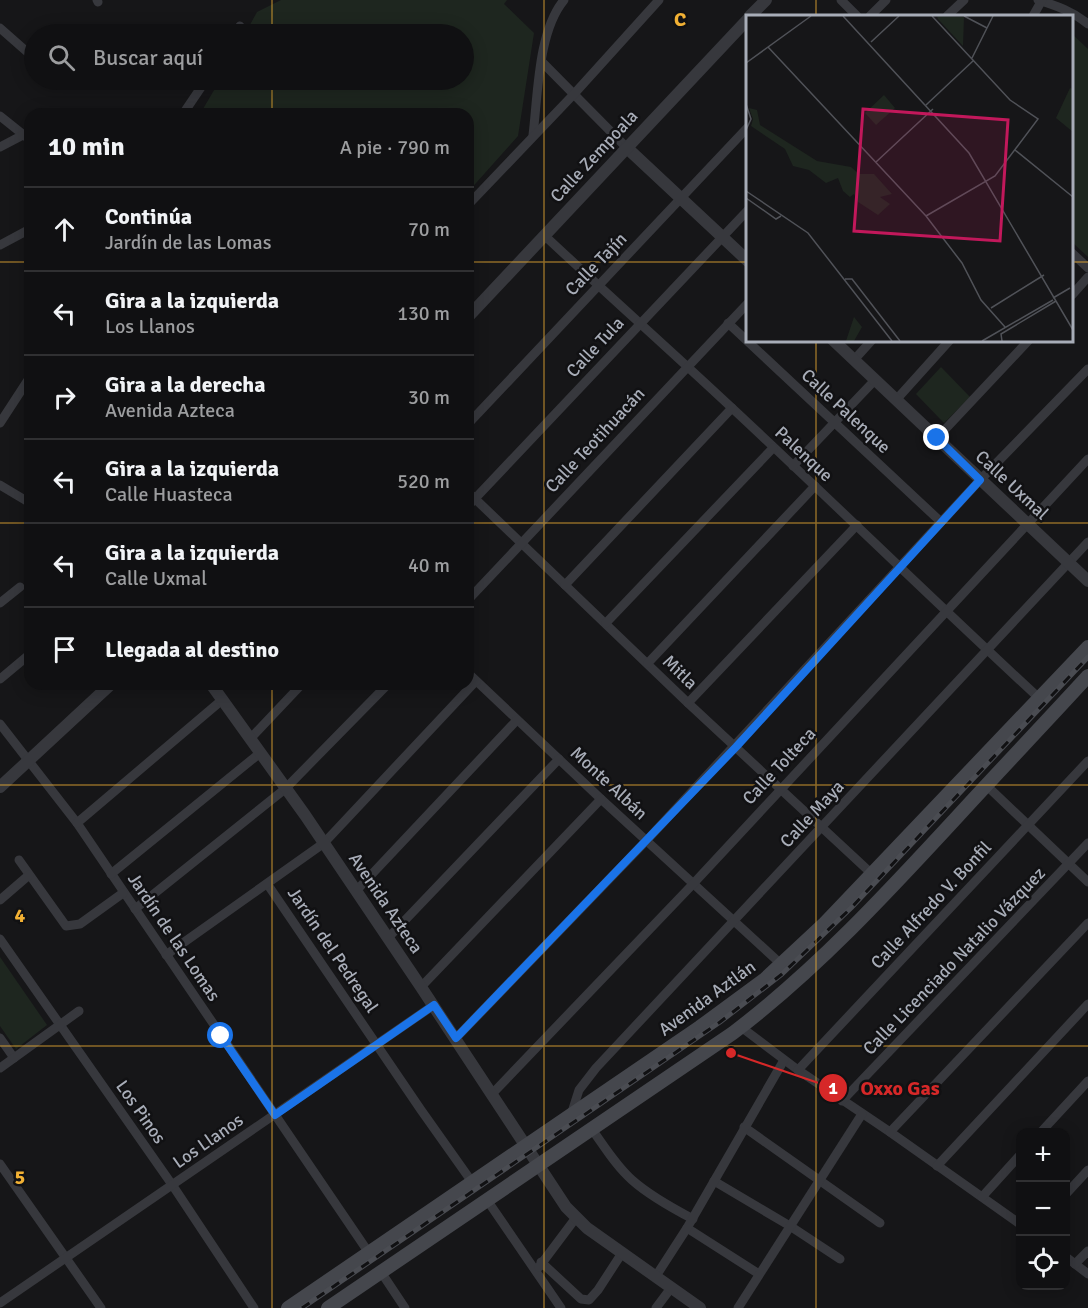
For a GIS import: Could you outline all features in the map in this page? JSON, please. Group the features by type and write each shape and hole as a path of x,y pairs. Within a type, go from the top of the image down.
{"main road":[{"name":"Avenida Aztlán","path":"288,1308 571,1116 738,1000 782,965 1088,647"},
{"path":"328,1308 741,1027 792,985 824,956 1088,676"}],"street":[{"path":"533,135 549,26 564,0"},
{"path":"474,199 574,94 659,0"},
{"name":"Calle Zempoala","path":"752,15 766,0"},
{"path":"840,0 854,15"},
{"path":"871,15 886,0"},
{"path":"948,15 964,0"},
{"path":"1033,15 1040,0 1074,13 1088,24"},
{"name":"Calle Zempoala","path":"474,310 746,21"},
{"path":"0,28 24,49"},
{"path":"542,62 746,260"},
{"path":"187,108 199,90"},
{"path":"0,116 24,136"},
{"name":"Calle Tajín","path":"474,418 746,128"},
{"path":"0,147 24,139"},
{"name":"Calle Tula","path":"474,495 746,211"},
{"path":"0,245 24,232"},
{"name":"Palenque","path":"545,236 732,408 1040,699"},
{"path":"1073,255 1088,268"},
{"path":"1073,293 1088,278"},
{"name":"Calle Teotihuacán","path":"474,594 746,304"},
{"name":"Calle Palenque","path":"728,323 746,340"},
{"name":"Calle Palenque","path":"748,342 941,522"},
{"name":"Calle Uxmal","path":"835,342 1088,581"},
{"path":"854,360 870,342"},
{"path":"896,400 948,342"},
{"path":"937,438 1027,342"},
{"path":"456,1038 736,747 980,480 1088,369"},
{"path":"793,466 875,380"},
{"path":"0,423 24,386"},
{"path":"565,585 732,408"},
{"path":"606,624 773,448"},
{"name":"Calle Tolteca","path":"492,1094 693,884 1088,459"},
{"path":"0,485 24,499"},
{"path":"648,663 815,486"},
{"name":"Mitla","path":"474,503 565,585 872,874"},
{"path":"688,703 857,525"},
{"name":"Calle Maya","path":"571,1116 576,1096 584,1082 1088,542"},
{"path":"0,603 20,586"},
{"path":"0,680 24,659"},
{"name":"Monte Albán","path":"476,681 782,965"},
{"path":"0,787 105,690"},
{"path":"77,823 216,690"},
{"name":"Avenida Azteca","path":"218,690 422,987 538,1166 575,1218 699,1308"},
{"path":"250,739 296,690"},
{"path":"135,909 285,789 382,690"},
{"path":"166,955 268,885 324,843 468,690"},
{"path":"356,891 517,720"},
{"name":"Jardín de las Lomas","path":"0,724 77,823 369,1253"},
{"path":"111,874 260,753"},
{"path":"388,938 559,759"},
{"name":"Calle Alfredo V. Bonfil","path":"798,1070 1088,761"},
{"path":"986,785 1088,882"},
{"path":"422,987 601,799"},
{"name":"Calle Licenciado Natalio Vázquez","path":"842,1101 1088,843"},
{"path":"19,860 63,924 69,926 80,924 123,893"},
{"path":"0,900 30,875"},
{"name":"Jardín del Pedregal","path":"268,885 472,1182"},
{"path":"890,1132 1088,923"},
{"name":"Los Pinos","path":"0,939 61,1024 254,1308"},
{"path":"937,1166 1088,1004"},
{"name":"Los Llanos","path":"0,1303 434,1005"},
{"path":"0,1068 79,1011"},
{"path":"741,1027 783,1060 1016,1221"},
{"path":"0,1038 14,1058"},
{"path":"656,1276 693,1219 783,1060"},
{"path":"1045,1128 1088,1081"},
{"path":"738,1308 862,1114"},
{"path":"744,1127 880,1223"},
{"path":"591,1128 616,1163 631,1179 656,1198 693,1219"},
{"path":"982,1197 1016,1159"},
{"path":"0,1164 100,1308"},
{"path":"1070,1189 1088,1170"},
{"path":"714,1181 840,1259"},
{"path":"488,1200 539,1267 561,1308"},
{"path":"539,1267 575,1218"},
{"path":"687,1228 759,1274"},
{"path":"1075,1264 1088,1251"},
{"path":"539,1267 580,1299 589,1300 622,1253"},
{"path":"1070,1260 1088,1274"},
{"path":"381,1272 405,1308"},
{"path":"656,1308 671,1288"}],"shaded area":[{"path":"281,0 507,0 504,4 534,33 518,136 474,185 474,108 204,108 214,90 474,90 474,24 250,24 257,12"},
{"path":"1073,35 1088,49 1088,257 1073,243"},
{"path":"941,367 970,397 944,423 916,394"},
{"path":"0,957 47,1025 16,1049 0,1026"}],"railway":[{"path":"302,1308 720,1022 782,974 851,908 1088,657"}],"place":[{"name":"Oxxo Gas","path":"731,1053"}],"route":[{"path":"221,1036 275,1115 434,1005 456,1038 736,747 980,480 937,438"}]}
